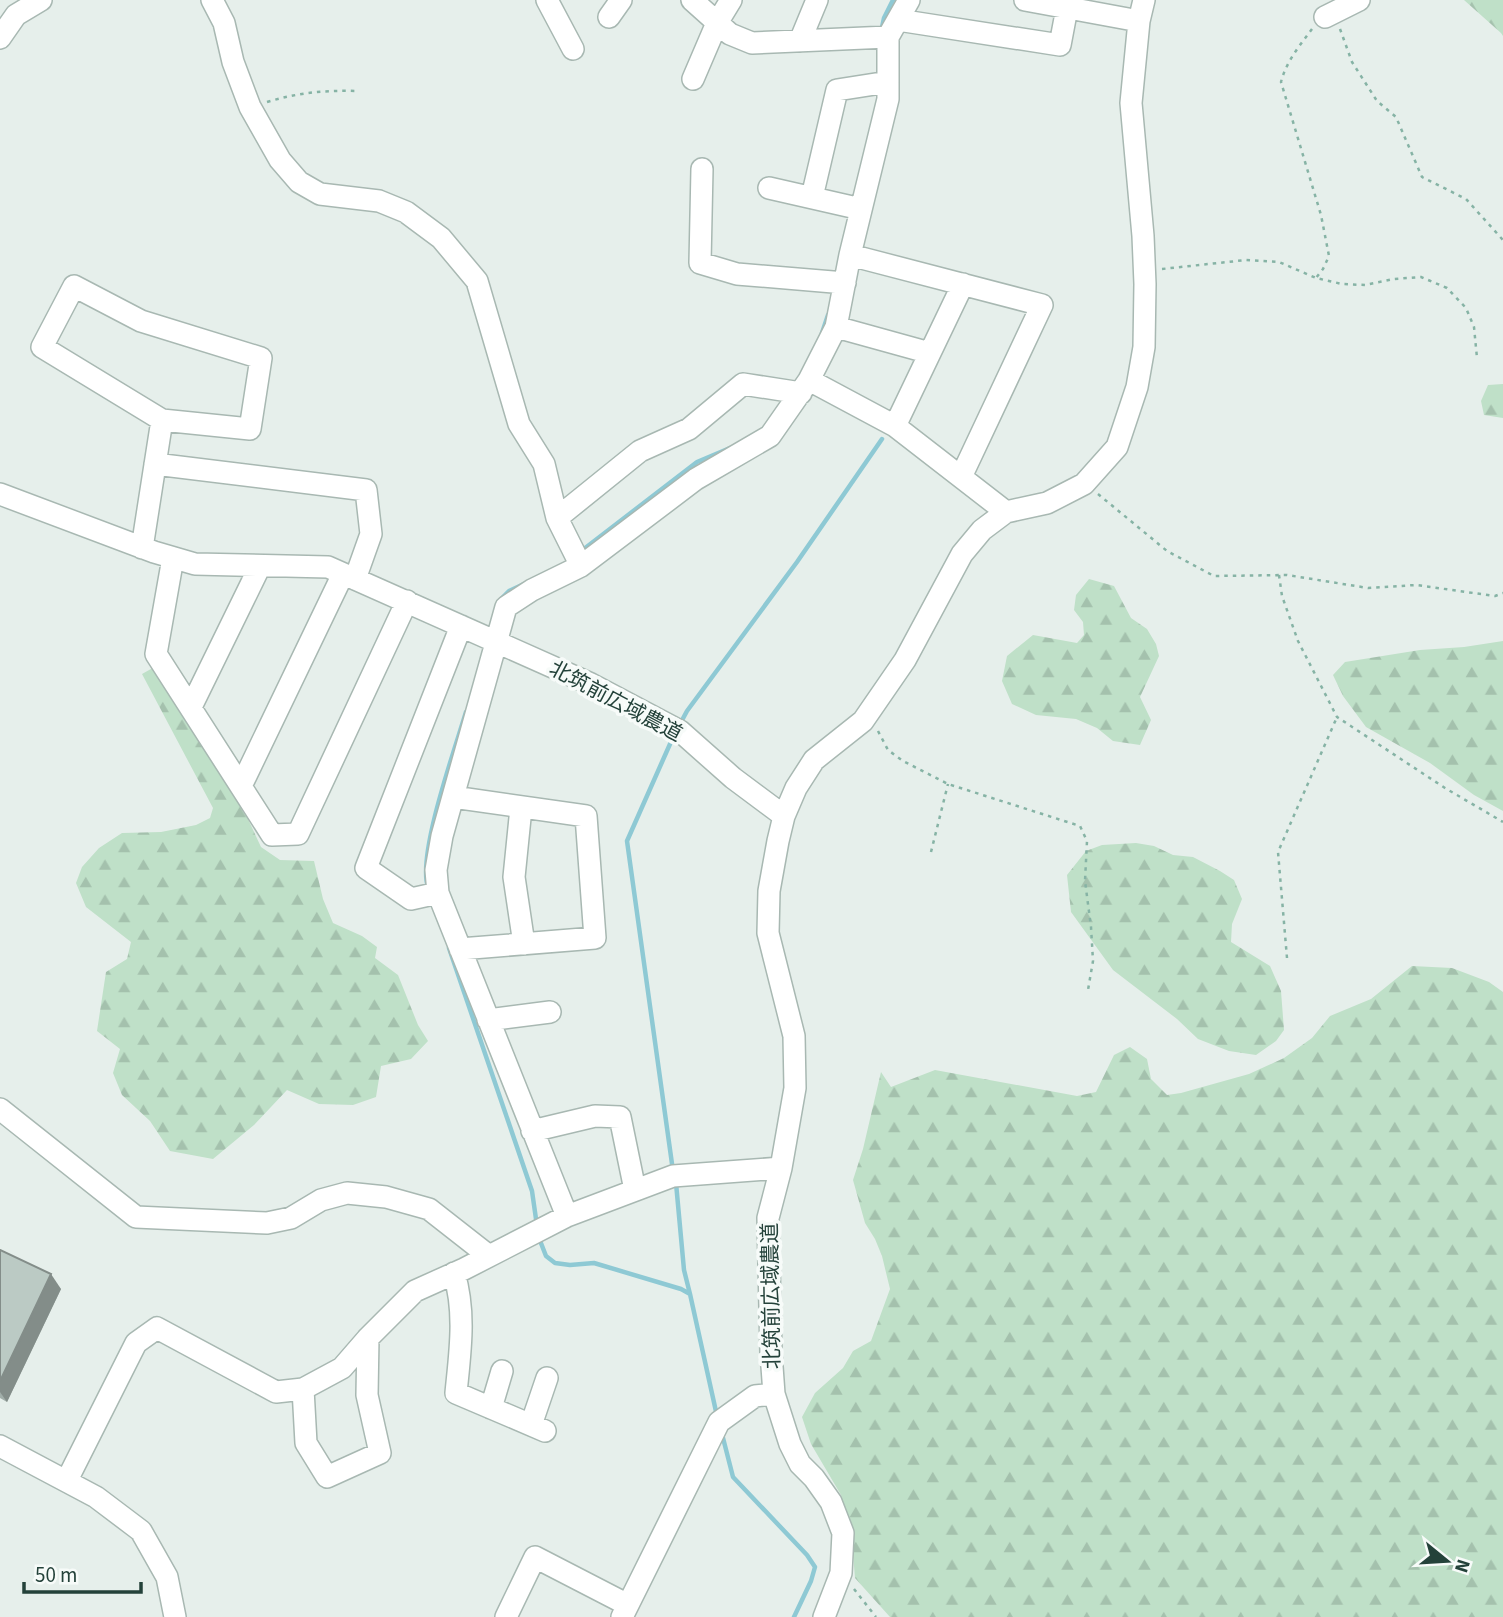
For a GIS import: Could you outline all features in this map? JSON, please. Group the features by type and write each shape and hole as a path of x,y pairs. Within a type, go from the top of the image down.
{"street":[{"path":"0,38 16,15 41,0"},
{"path":"212,0 224,23 233,62 250,107 280,160 299,182 320,194 379,201 406,212 441,238 477,281 519,424 544,464 557,518 581,566"},
{"path":"547,0 573,48"},
{"path":"692,0 730,34 752,43 800,41 893,29 1060,45 1067,8"},
{"path":"694,79 717,23 731,0"},
{"path":"800,41 817,0"},
{"path":"567,1216 460,949 439,893 436,870 442,836 496,641 506,607 532,590 581,566 696,479 770,436 805,387 836,327 850,255 888,99 893,29 909,0"},
{"path":"784,816 796,788 814,760 863,721 905,660 961,554 982,530 1006,512 1047,503 1084,484 1117,447 1137,387 1144,347 1145,271 1131,103 1142,10 1067,8 1025,0"},
{"path":"1330,15 1359,0"},
{"path":"812,197 837,90 888,82"},
{"path":"702,169 700,262 737,275 845,283"},
{"path":"769,188 861,209"},
{"path":"850,255 1042,305 961,477"},
{"path":"895,426 963,284"},
{"path":"74,286 141,321 261,358 250,429 162,420 42,347 74,286"},
{"path":"836,327 930,353"},
{"path":"557,518 640,451 689,429 743,384 805,387 895,426 1006,512"},
{"path":"142,548 162,420"},
{"path":"155,464 366,490 371,534 241,786"},
{"name":"北筑前広域農道","path":"0,494 142,548 195,564 328,567 591,684 680,731 733,778 784,816 769,891 768,933 794,1036 795,1088 781,1168 768,1218 774,1394 790,1444 800,1464 831,1502 843,1533 841,1573 824,1617"},
{"path":"173,558 156,654 272,835 298,834 407,601"},
{"path":"191,707 260,566"},
{"path":"439,893 411,899 366,869 461,626"},
{"path":"453,797 586,816 595,938 460,949"},
{"path":"521,808 514,877 524,944"},
{"path":"488,1020 550,1012"},
{"path":"0,1109 136,1217 267,1223 291,1218 321,1200 347,1193 386,1197 429,1209 489,1256"},
{"path":"532,1131 595,1116 620,1117 635,1190"},
{"path":"66,1480 136,1343 157,1328 276,1392 303,1389 342,1367 415,1291 567,1216 673,1176 781,1168"},
{"path":"454,1273 460,1294 462,1322 456,1393 538,1428 547,1378"},
{"path":"303,1389 306,1443 327,1477 380,1453 367,1395 368,1338"},
{"path":"491,1408 502,1371"},
{"path":"506,1617 535,1557 625,1611 719,1422 755,1396 774,1394"},
{"path":"0,1446 96,1497 141,1531 167,1577 175,1617"}],"path":[{"path":"1316,278 1329,256 1321,215 1281,82 1294,53 1312,28 1330,15 1352,62 1377,102 1396,117 1422,177 1466,199 1503,240"},
{"path":"250,107 293,94 323,90 356,91"},
{"path":"1145,271 1246,260 1279,262 1316,278 1342,284 1365,285 1421,277 1447,288 1466,309 1474,327 1477,358"},
{"path":"1084,484 1110,502 1167,551 1214,576 1279,575 1368,588 1416,585 1495,596 1503,593"},
{"path":"1279,575 1282,596 1298,641 1337,717 1445,788 1503,822"},
{"path":"869,712 888,750 903,761 948,783 1080,826 1087,841 1084,881 1093,950 1088,990"},
{"path":"1287,958 1278,852 1337,717"},
{"path":"931,852 948,783"},
{"path":"841,1573 876,1617"}],"green space":[{"path":"1464,0 1503,0 1503,36 1501,33"},
{"path":"1503,384 1503,418 1484,415 1481,401 1488,385"},
{"path":"1089,579 1114,586 1131,618 1147,629 1156,644 1159,656 1140,697 1151,720 1140,745 1113,741 1097,728 1076,719 1036,715 1012,704 1002,681 1007,656 1033,635 1077,643 1084,635 1083,622 1074,610 1076,595"},
{"path":"1503,641 1503,811 1474,795 1430,763 1366,727 1343,696 1333,675 1345,662"},
{"path":"158,665 229,778 261,847 280,860 314,861 323,899 333,923 362,936 377,947 375,958 398,975 418,1025 428,1041 411,1059 381,1066 376,1097 353,1105 319,1104 287,1090 254,1125 213,1159 170,1151 150,1121 122,1095 113,1073 120,1049 97,1031 106,972 127,959 131,942 86,907 76,883 82,867 99,848 122,833 161,832 196,825 210,818 213,808 142,674"},
{"path":"1136,843 1154,846 1173,855 1193,857 1234,880 1242,899 1232,924 1231,942 1270,966 1281,991 1284,1030 1276,1041 1256,1055 1229,1051 1198,1039 1177,1019 1113,970 1071,912 1067,875 1086,851 1102,845"},
{"path":"1412,966 1452,968 1489,982 1503,992 1503,1617 890,1617 855,1578 841,1495 811,1444 802,1417 815,1393 843,1368 853,1351 871,1341 890,1289 882,1256 865,1223 853,1180 881,1072 891,1087 935,1070 1077,1096 1096,1092 1114,1055 1130,1047 1147,1059 1151,1079 1167,1095 1181,1093 1249,1074 1284,1058 1312,1038 1330,1016 1371,999"}],"building":[{"path":"0,1250 51,1274 0,1381"}],"waterway":[{"path":"881,32 884,18 893,0"},
{"path":"822,333 828,315"},
{"path":"680,724 882,439"},
{"path":"580,552 697,462 730,448"},
{"path":"502,598 509,591 524,584"},
{"path":"428,887 426,872 432,827 466,712"},
{"path":"673,1171 627,841 674,735"},
{"path":"449,948 532,1191 537,1226"},
{"path":"676,1183 684,1270 690,1294"},
{"path":"539,1238 546,1256 555,1263 594,1263 690,1294 717,1416"},
{"path":"722,1434 733,1477 807,1555 815,1567 794,1617"}]}
